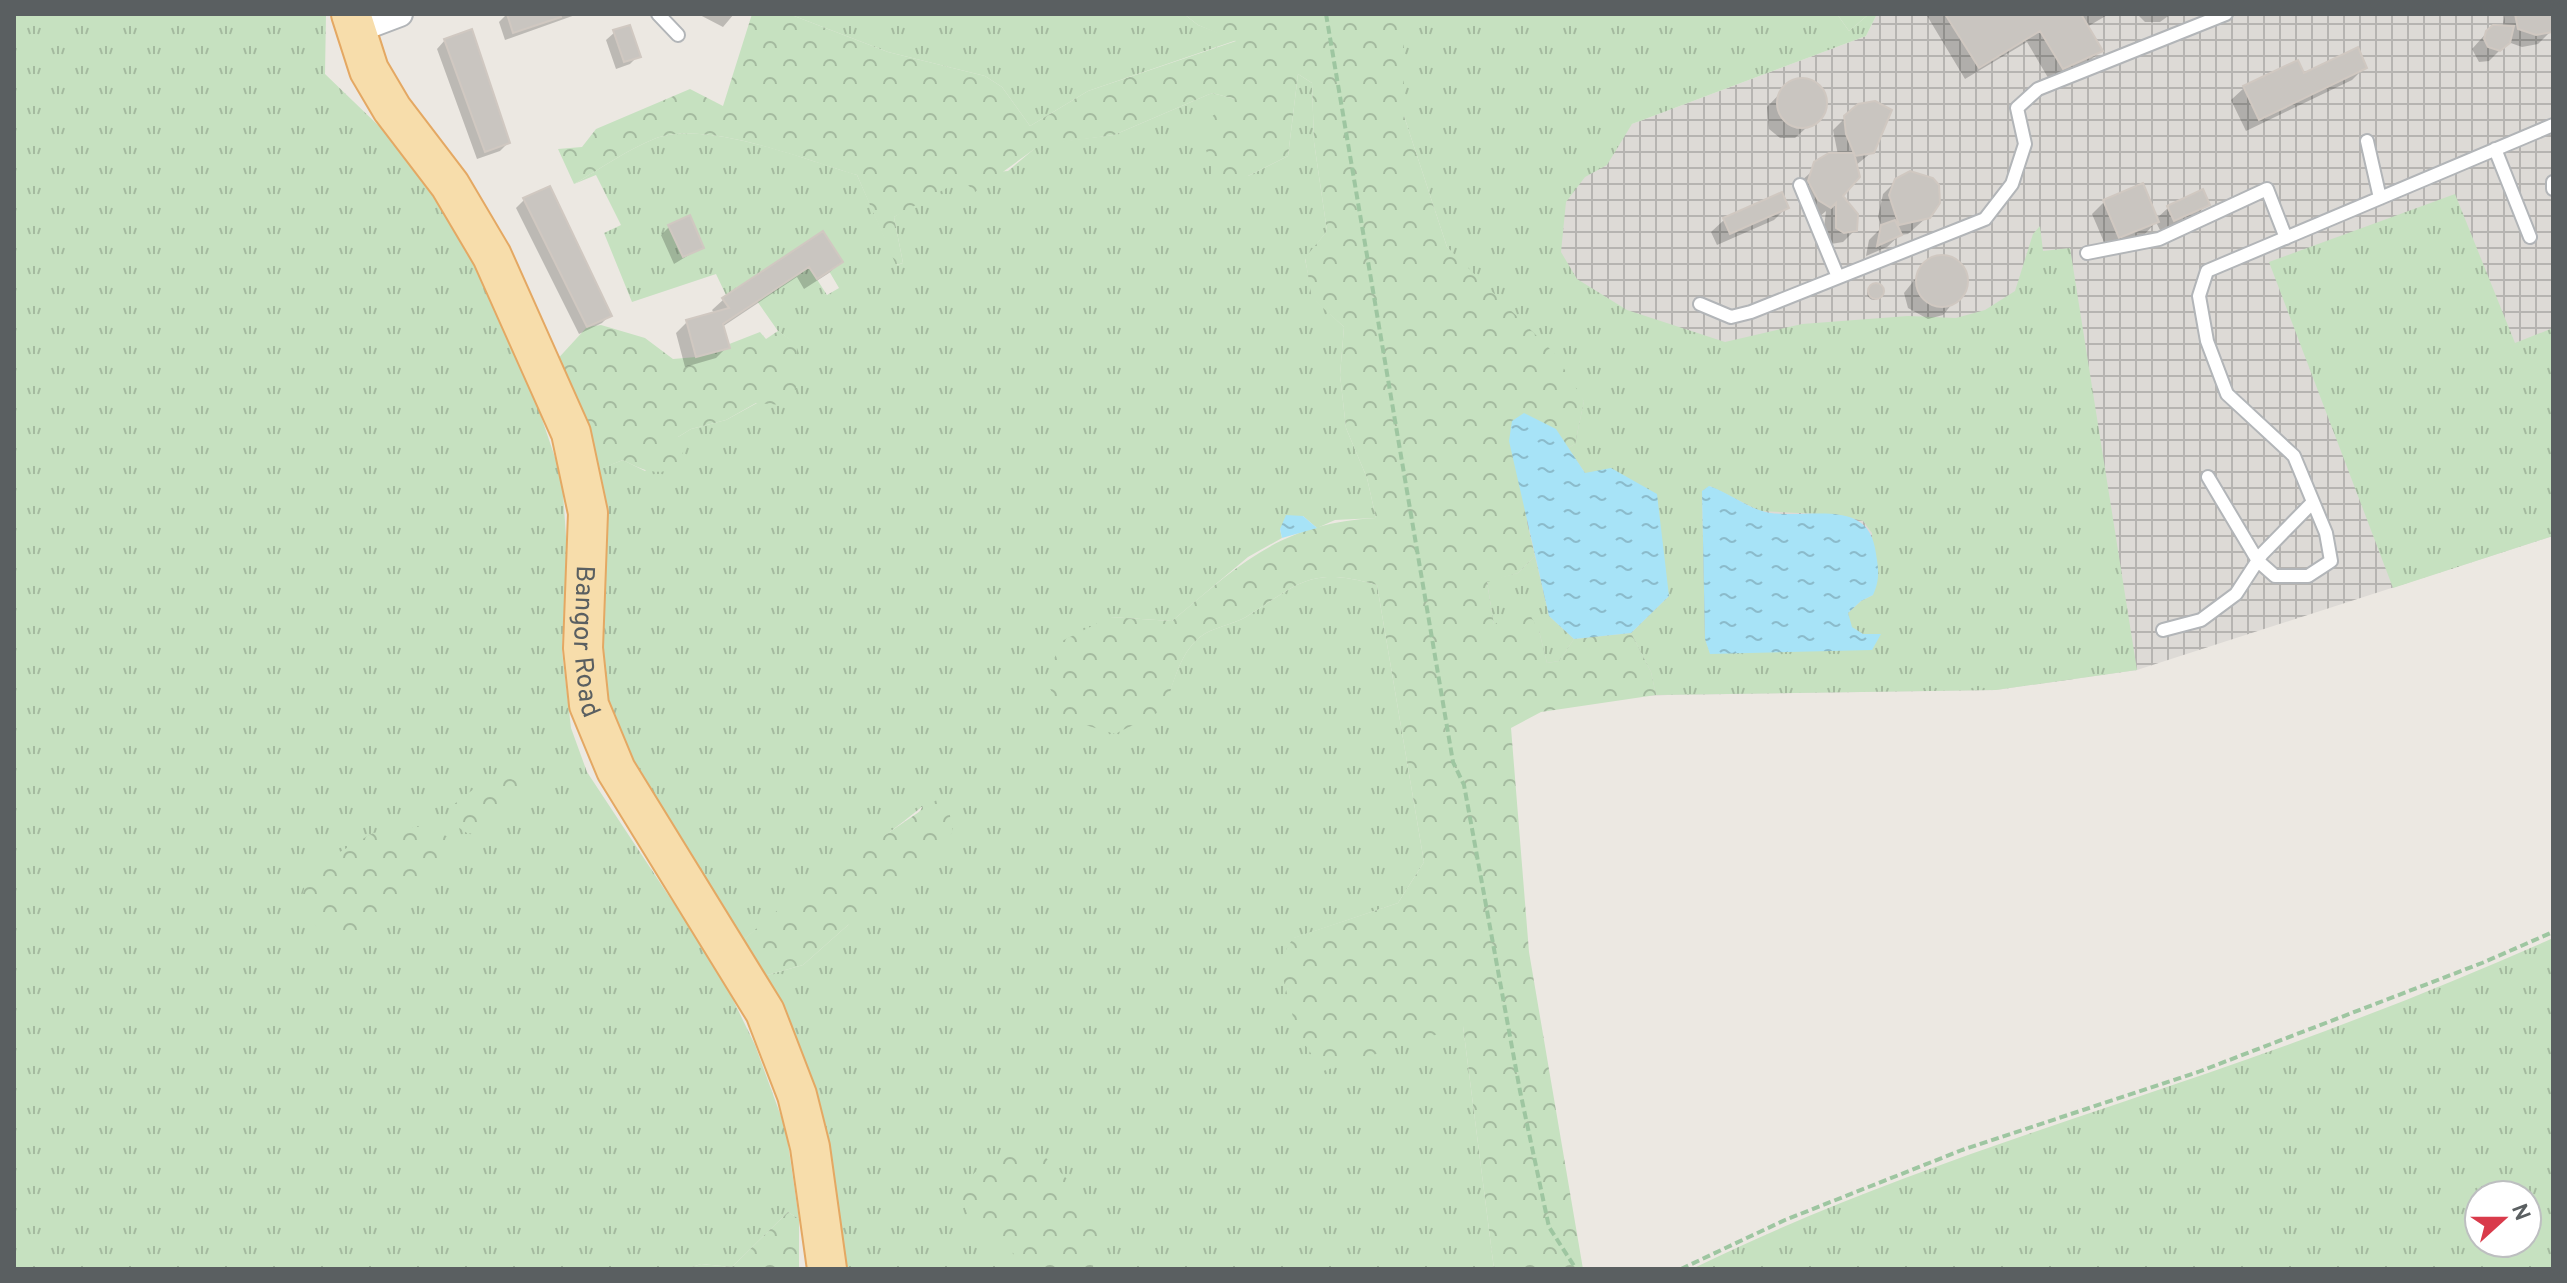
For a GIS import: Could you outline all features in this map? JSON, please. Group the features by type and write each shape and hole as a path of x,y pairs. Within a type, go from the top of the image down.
{"main road":[{"name":"Bangor Road","path":"353,23 369,70 392,109 450,185 492,256 571,433 588,513 583,648 589,705 616,770 765,1012 797,1095 810,1147 827,1269"}],"street":[{"path":"353,23 400,14"}],"lane":[{"path":"658,14 678,35"},
{"path":"1700,304 1731,317 1985,219 2012,184 2025,144 2017,108 2038,89 2226,14"},
{"path":"2208,477 2258,561 2275,576 2308,576 2331,561 2326,533 2294,456 2268,428 2227,394 2207,341 2199,296 2207,271 2553,125"},
{"path":"2367,141 2380,198"},
{"path":"2495,149 2530,237"},
{"path":"2553,182 2553,189"},
{"path":"1800,185 1838,277"},
{"path":"2087,253 2159,239 2267,189 2286,238"},
{"path":"2163,630 2201,620 2236,594 2258,561 2313,502"}],"path":[{"path":"1326,14 1453,762 1464,785 1520,1091 1549,1227 1576,1269"},
{"path":"1681,1269 1785,1220 1935,1160 2198,1072 2482,963 2553,932"}],"shaded area":[{"path":"1877,14 2553,14 2553,536 2137,670 1996,690 1470,698 1477,267 1632,124 1866,36"}],"green space":[{"path":"14,14 326,14 325,74 381,128 443,205 478,268 527,375 562,478 567,551 562,651 571,728 587,772 721,975 755,1045 786,1130 799,1219 788,1212 732,1267 701,1264 686,1269 14,1269"},
{"path":"752,14 789,14 888,52 985,76 1002,87 1030,126 1088,91 1236,41 1198,25 1184,14 1404,14 1404,116 1447,247 1555,354 1584,401 1575,444 1537,466 1527,522 1535,556 1518,573 1487,582 1494,625 1509,613 1528,611 1539,631 1547,663 1559,661 1574,639 1631,633 1651,672 1656,695 1541,712 1511,728 1529,952 1583,1269 1494,1269 1463,1026 1323,1071 1297,1033 1279,962 1293,938 1398,903 1424,862 1377,585 1336,577 1307,581 1246,617 1205,634 1193,644 1182,661 1165,709 1115,734 1066,719 1045,679 1062,641 1110,617 1172,621 1242,564 1288,537 1343,521 1376,518 1367,478 1346,428 1340,375 1344,327 1312,298 1305,258 1327,231 1314,142 1312,83 1298,74 1288,156 1248,176 1214,177 1199,126 1235,99 1212,93 1114,135 1040,145 975,192 958,175 954,184 894,217 903,263 896,265 857,175 755,144 700,134 675,134 644,143 574,184 558,149 582,147 596,129 690,89 723,106"},
{"path":"789,14 1184,14 1198,25 1237,40 1088,91 1030,126 1002,87 985,76 888,52"},
{"path":"1404,14 1837,14 1849,31 1869,14 1877,14 1866,36 1632,124 1607,165 1585,177 1566,202 1561,252 1577,279 1627,310 1725,342 1802,324 1908,316 1956,318 1985,310 2015,291 2033,234 2040,226 2043,251 2070,248 2137,670 1996,690 1656,695 1651,672 1631,633 1669,596 1568,448 1575,444 1584,401 1447,247 1404,116","holes":["1710,486 1760,511 1839,515 1863,521 1872,533 1873,595 1848,613 1851,627 1863,634 1710,653 1705,639 1702,491"]},
{"path":"1837,14 1869,14 1849,31"},
{"path":"1298,74 1312,83 1314,142 1327,231 1305,259 1313,298 1344,327 1340,375 1346,428 1367,478 1376,518 1335,520 1317,528 1303,516 1280,529 1282,538 1248,557 1172,621 1110,617 1164,709 1182,661 1193,644 1205,634 1246,617 1307,581 1336,577 1377,585 1424,862 1398,903 1294,938 1463,1026 1494,1269 844,1269 760,977 803,965 848,925 923,806 742,941 617,734 596,666 597,470 623,460 645,471 678,437 691,429 726,420 757,403 797,345 778,331 757,301 809,267 827,295 839,288 829,271 823,232 726,295 716,274 632,302 604,233 621,225 596,175 574,184 644,143 675,134 700,134 756,144 857,175 897,265 903,263 894,217 958,175 1008,171 1040,144 1114,135 1212,93 1235,99 1214,176 1248,176 1288,156"},
{"path":"2455,194 2515,343 2553,328 2553,536 2393,588 2269,262"},
{"path":"601,325 645,338 673,359 696,357 760,332 766,339 778,331 797,344 796,390 783,405 756,403 726,420 691,429 678,437 684,447 680,466 651,471 623,460 598,470 553,364 587,327"},
{"path":"1535,556 1549,616 1574,639 1559,661 1547,663 1539,631 1494,626 1487,581 1518,573"},
{"path":"502,775 523,784 526,797 483,835 467,833 453,824 453,805 479,785"},
{"path":"938,799 948,805 953,832 914,876 848,925 803,965 760,977 742,941 787,902"},
{"path":"430,825 462,847 419,889 357,937 326,937 299,906 310,869 373,833"},
{"path":"2553,938 2553,1269 1692,1269 1755,1239 1883,1187 2295,1042"},
{"path":"1012,1152 1045,1157 1071,1183 1101,1233 1093,1267 1037,1269 973,1227 958,1192 984,1162"},
{"path":"788,1212 799,1219 799,1269 686,1269 701,1264 732,1267"}],"water":[{"path":"1524,413 1556,429 1585,473 1611,468 1657,494 1669,596 1631,633 1574,639 1549,616 1509,441 1512,421"},
{"path":"1709,486 1759,510 1844,515 1858,521 1869,531 1876,554 1877,583 1873,595 1848,613 1852,627 1863,634 1881,634 1872,650 1710,654 1705,639 1702,491"},
{"path":"1286,515 1303,516 1317,528 1282,538 1280,529"}],"building":[{"path":"507,14 560,14 561,17 513,33"},
{"path":"1945,14 2081,14 2103,51 2063,69 2040,31 1979,68"},
{"path":"2515,14 2553,14 2553,32 2536,35 2518,29"},
{"path":"630,25 641,57 624,62 613,30"},
{"path":"2493,25 2514,26 2510,43 2500,51 2488,47 2484,39 2486,31"},
{"path":"472,29 510,143 485,152 444,39"},
{"path":"2358,47 2367,68 2259,120 2243,86 2298,60 2304,73"},
{"path":"1802,78 1820,85 1827,103 1820,121 1802,128 1784,121 1777,103 1784,85"},
{"path":"1875,101 1892,110 1874,153 1855,156 1846,134 1844,116 1858,104"},
{"path":"1829,153 1854,153 1860,177 1843,196 1858,214 1857,231 1844,233 1836,228 1836,203 1831,208 1818,200 1808,181 1814,162"},
{"path":"1910,171 1933,178 1939,185 1940,203 1930,218 1899,225 1889,195 1895,179"},
{"path":"2143,183 2159,222 2119,238 2103,200"},
{"path":"550,186 612,316 587,327 523,198"},
{"path":"2203,189 2210,205 2174,221 2167,206"},
{"path":"1782,192 1789,208 1730,234 1723,218"},
{"path":"690,215 704,248 683,257 668,225"},
{"path":"1895,220 1902,235 1877,246 1881,225"},
{"path":"823,231 843,262 817,279 809,267 723,324 730,348 696,357 686,320 729,308 722,298"},
{"path":"1942,255 1961,262 1968,281 1961,300 1942,307 1923,300 1916,281 1923,262"},
{"path":"1873,283 1879,283 1884,291 1882,297 1873,299 1868,294 1868,288"}]}
